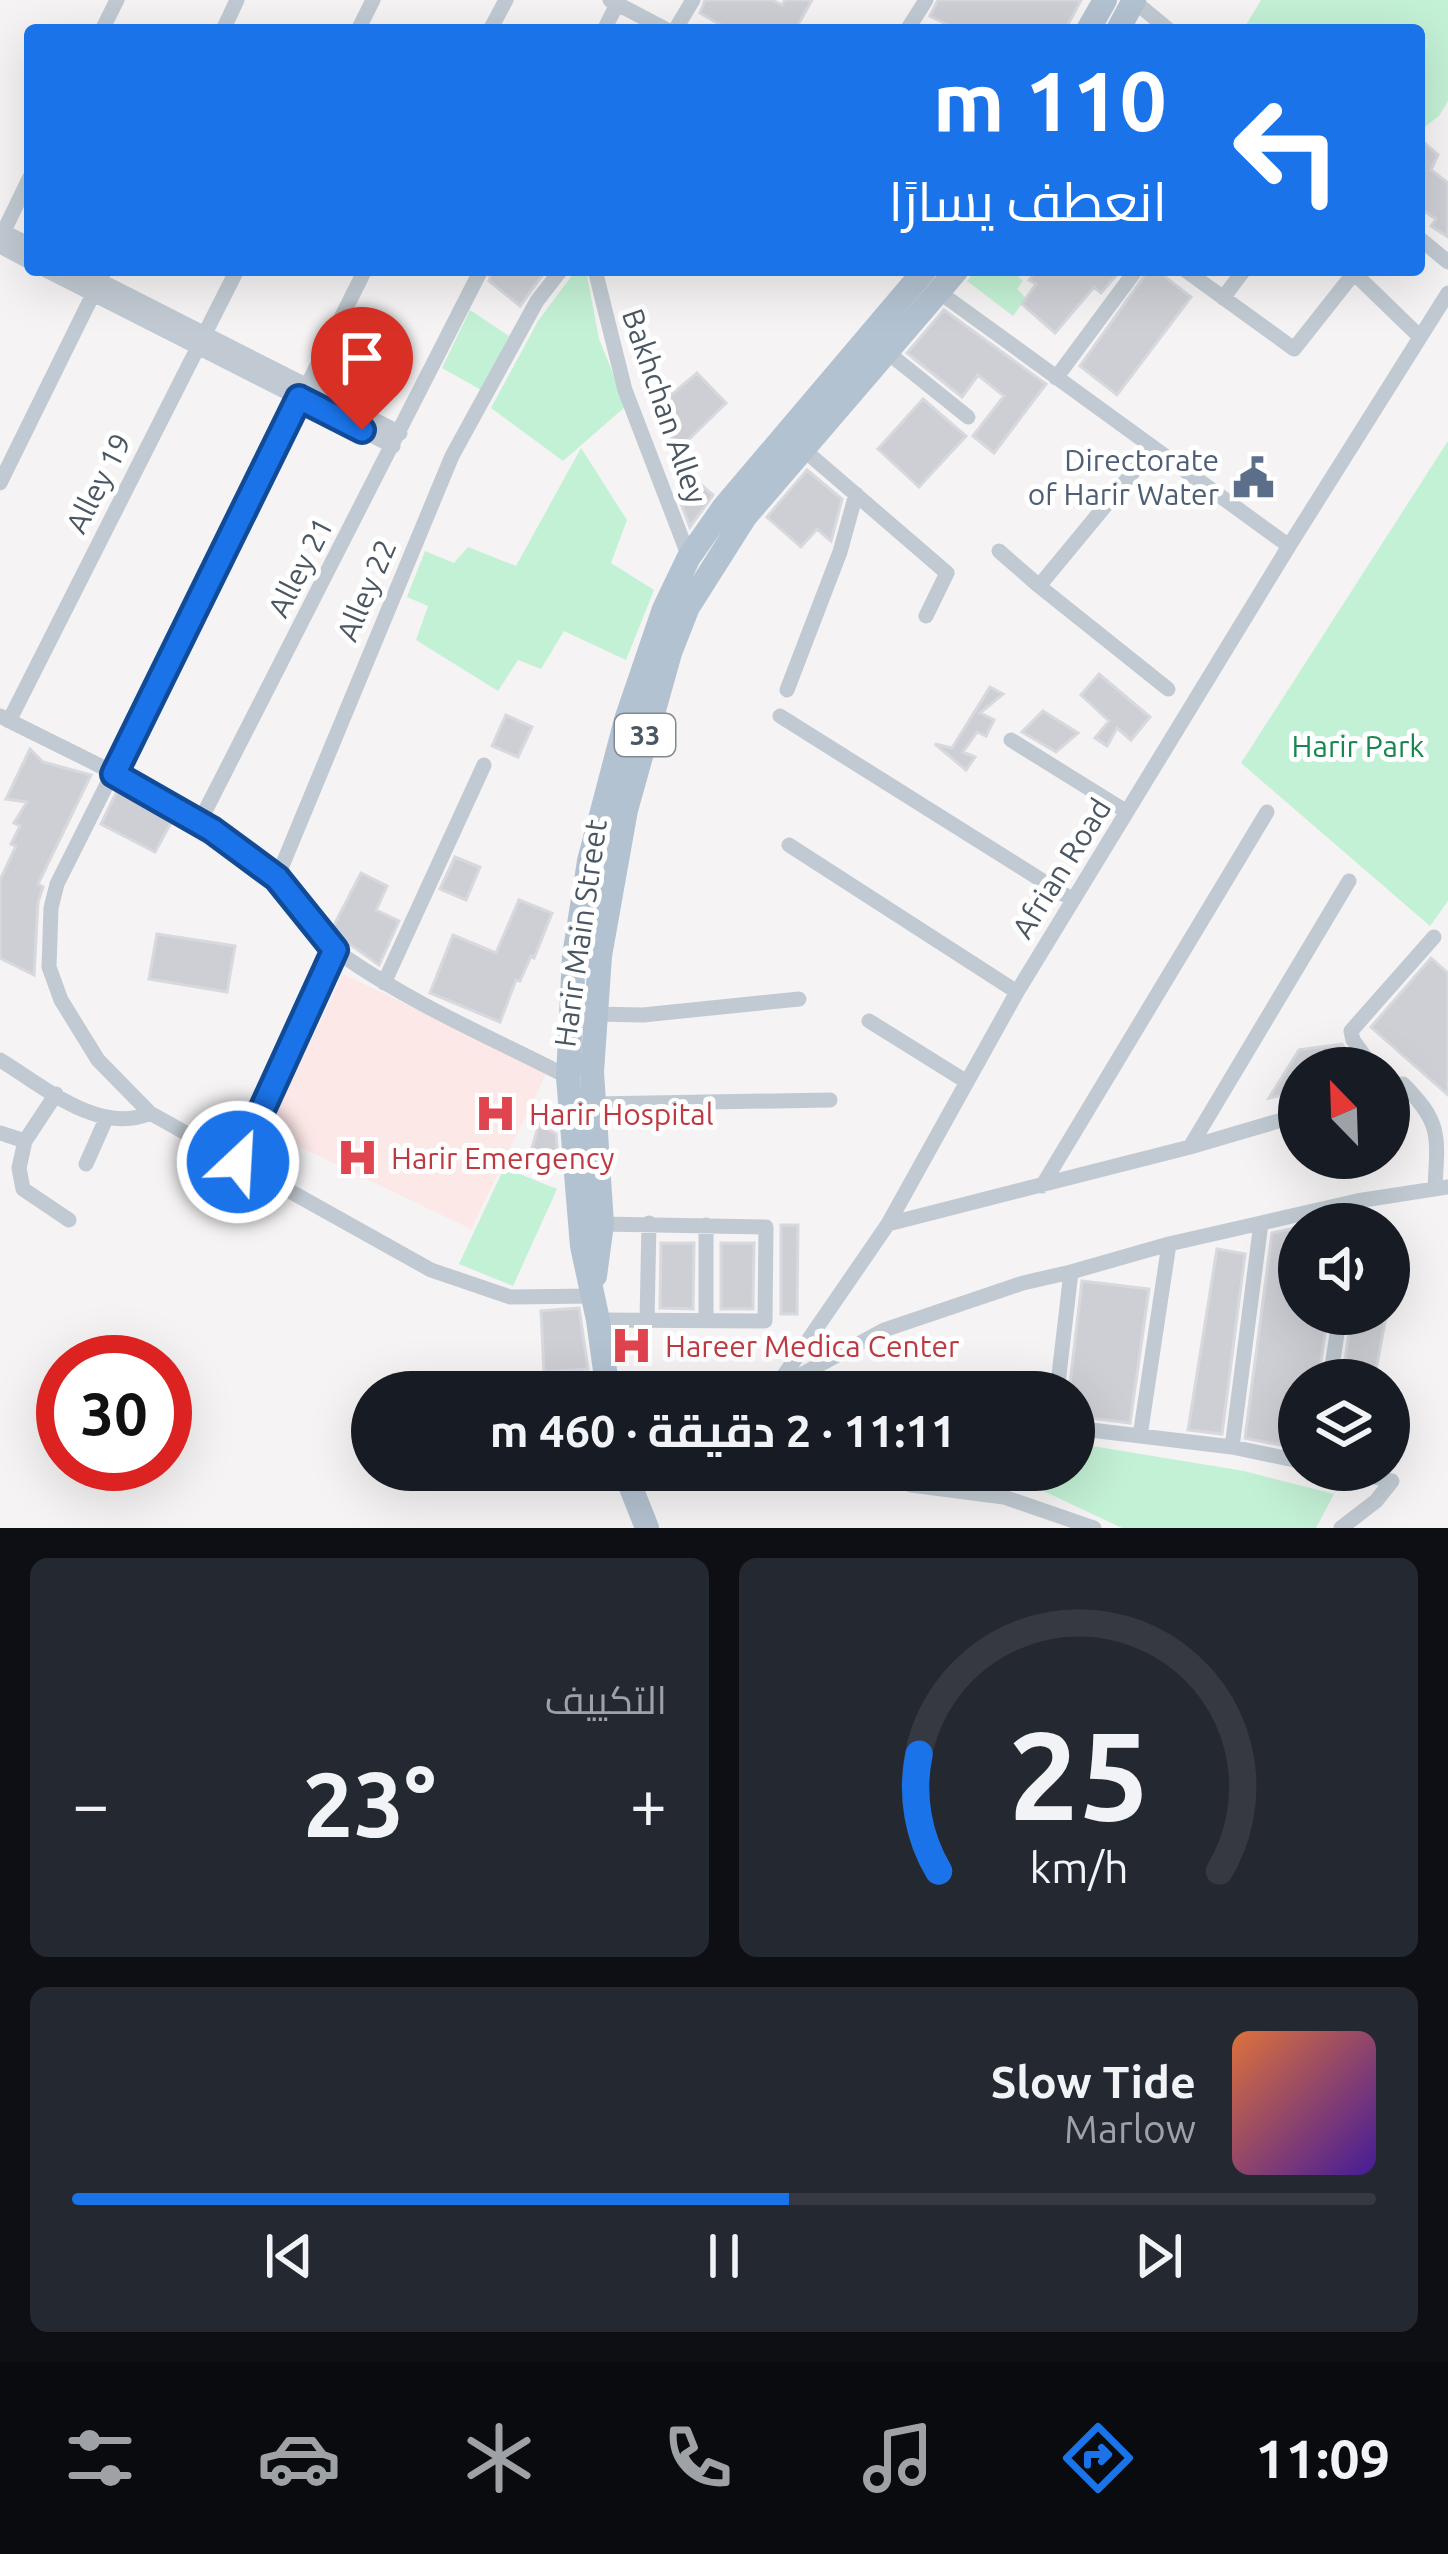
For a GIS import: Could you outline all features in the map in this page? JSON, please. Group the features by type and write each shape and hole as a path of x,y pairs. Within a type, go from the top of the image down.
{"main road":[{"name":"Harir Main Street","path":"596,1308 582,1246 568,1077 574,956 589,861 626,720 664,609 689,557 724,507 941,277"},
{"name":"Harir Main Street","path":"596,1308 602,1224 593,1104 594,1014 613,872 637,764 670,653 688,607 745,517 887,352 941,277"},
{"name":"33","path":"596,1308 605,1371"},
{"path":"632,1491 647,1528"}],"street":[{"path":"1134,0 1162,24"},
{"path":"614,2 659,24"},
{"path":"24,189 1,237 24,257"},
{"name":"Alley 19","path":"4,718 234,276"},
{"path":"362,276 57,884 51,908 49,968 61,1000 98,1060 150,1113 431,1270 482,1290 647,1321 765,1321 766,1227 602,1224"},
{"name":"Alley 21","path":"199,823 478,276"},
{"name":"Alley 22","path":"277,878 452,456 537,301 556,276"},
{"name":"Bakhchan Alley","path":"596,276 625,390 689,557"},
{"path":"1055,378 1132,276"},
{"path":"1193,276 1294,349 1352,276"},
{"path":"1223,298 1240,276"},
{"path":"1357,276 1420,337"},
{"path":"941,277 1055,378 1289,546"},
{"path":"0,483 99,281 201,340 396,440"},
{"name":"Afrian Road","path":"786,1371 888,1224 1017,992 1448,292"},
{"path":"887,352 968,417"},
{"path":"1040,586 1153,448"},
{"path":"803,449 947,572 926,616"},
{"path":"787,690 841,551 856,494"},
{"path":"999,551 1168,689"},
{"path":"779,716 1073,900"},
{"path":"4,718 199,823 277,878 335,950 384,983 568,1077"},
{"path":"1011,740 1127,812"},
{"path":"384,983 484,765"},
{"path":"1042,1186 1267,812"},
{"path":"789,845 1017,992"},
{"path":"1190,1147 1349,881"},
{"path":"1361,1047 1352,1031 1434,937"},
{"path":"238,1162 335,950"},
{"path":"594,1014 643,1015 799,1000"},
{"path":"869,1021 967,1082"},
{"path":"0,1060 106,1119 130,1122 150,1113"},
{"path":"806,1371 884,1330 1022,1283 1261,1222 1442,1186 1443,1129 1410,1091"},
{"path":"56,1094 25,1141 19,1168 23,1189 69,1220"},
{"path":"593,1104 830,1100"},
{"path":"86,1164 106,1119"},
{"path":"888,1224 1278,1121"},
{"path":"0,1132 25,1141"},
{"path":"1232,1447 1261,1222"},
{"path":"647,1321 649,1223"},
{"path":"706,1225 706,1320"},
{"path":"1140,1436 1169,1244"},
{"path":"1059,1371 1071,1271"},
{"path":"1095,1431 1278,1457"},
{"path":"958,1491 1004,1497 1094,1528"},
{"path":"1341,1528 1384,1491"}],"shaded area":[{"path":"343,974 547,1072 471,1229 267,1131"}],"green space":[{"path":"1261,0 1448,0 1448,101 1425,126 1425,24 1247,24"},
{"path":"572,276 587,276 599,339 626,406 563,461 491,408 538,321"},
{"path":"971,276 1018,276 1023,281 1017,289 1026,298 1013,316 967,281"},
{"path":"470,310 509,336 481,390 442,368"},
{"name":"Harir Park","path":"1448,441 1448,901 1430,926 1241,763"},
{"path":"581,448 627,520 611,563 654,590 626,660 564,631 541,669 518,660 498,691 416,640 428,606 407,597 425,551 454,563 468,547 516,566"},
{"path":"504,1168 557,1189 513,1286 459,1264"},
{"path":"1095,1446 1244,1471 1278,1480 1278,1491 1334,1494 1316,1528 1122,1528 1044,1491 1095,1491"}],"building":[{"path":"705,0 772,0 782,5 785,0 812,0 798,24 719,24 700,13"},
{"path":"938,0 1081,0 1068,24 946,24 930,16"},
{"path":"1425,143 1438,155 1431,170 1448,183 1448,237 1431,226 1436,219 1425,212"},
{"path":"491,276 542,276 520,306 489,281"},
{"path":"1032,276 1116,276 1101,293 1094,287 1055,333 1022,304 1036,284 1029,280"},
{"path":"1144,276 1164,276 1191,297 1117,395 1080,366"},
{"path":"944,310 1046,384 994,453 973,436 1004,396 978,375 962,397 907,353"},
{"path":"697,373 726,403 679,449 653,410"},
{"path":"923,399 966,436 919,487 878,449"},
{"path":"807,470 842,499 831,541 817,529 801,547 767,517"},
{"path":"693,478 713,495 690,527 677,493"},
{"path":"1099,674 1150,717 1131,740 1117,728 1107,746 1095,738 1109,721 1081,695"},
{"path":"990,687 1003,694 980,713 994,720 986,736 977,732 963,752 975,757 966,770 935,744 952,748"},
{"path":"1043,711 1078,733 1056,752 1022,732"},
{"path":"506,715 532,727 518,757 492,746"},
{"path":"30,749 43,762 91,775 38,884 43,887 34,975 0,958 0,880 16,846 11,844 20,826 14,823 27,802 6,799"},
{"path":"118,789 173,819 155,852 101,824"},
{"path":"455,857 480,867 466,900 440,889"},
{"path":"361,873 387,886 376,910 399,921 379,965 333,927"},
{"path":"519,900 552,913 534,958 531,956 520,981 516,980 500,1022 430,993 453,935 496,953"},
{"path":"157,934 235,946 227,992 149,979"},
{"path":"1431,958 1448,973 1448,1095 1410,1061 1410,1047 1394,1047 1371,1027"},
{"path":"539,1124 556,1134 559,1168 530,1155"},
{"path":"781,1225 798,1225 797,1314 781,1314"},
{"path":"1278,1232 1278,1335 1325,1335 1321,1359 1278,1359 1278,1445 1245,1438 1272,1233"},
{"path":"661,1243 694,1243 693,1309 660,1308"},
{"path":"721,1243 754,1243 753,1309 721,1309"},
{"path":"1217,1249 1245,1254 1222,1434 1188,1430"},
{"path":"1082,1281 1149,1289 1130,1423 1095,1419 1095,1371 1071,1371"},
{"path":"579,1308 588,1369 544,1371 541,1311"},
{"path":"1349,1335 1383,1335 1378,1359 1345,1359"}],"place":[{"name":"Directorate of Harir Water","path":"1253,477"},
{"name":"‌Harir Hospital","path":"495,1114"},
{"name":"Harir Emergency","path":"357,1158"},
{"name":"Hareer Medica Center","path":"631,1346"}],"route":[{"path":"238,1162 335,950 277,878 212,830 114,774 299,398 362,430"}]}
